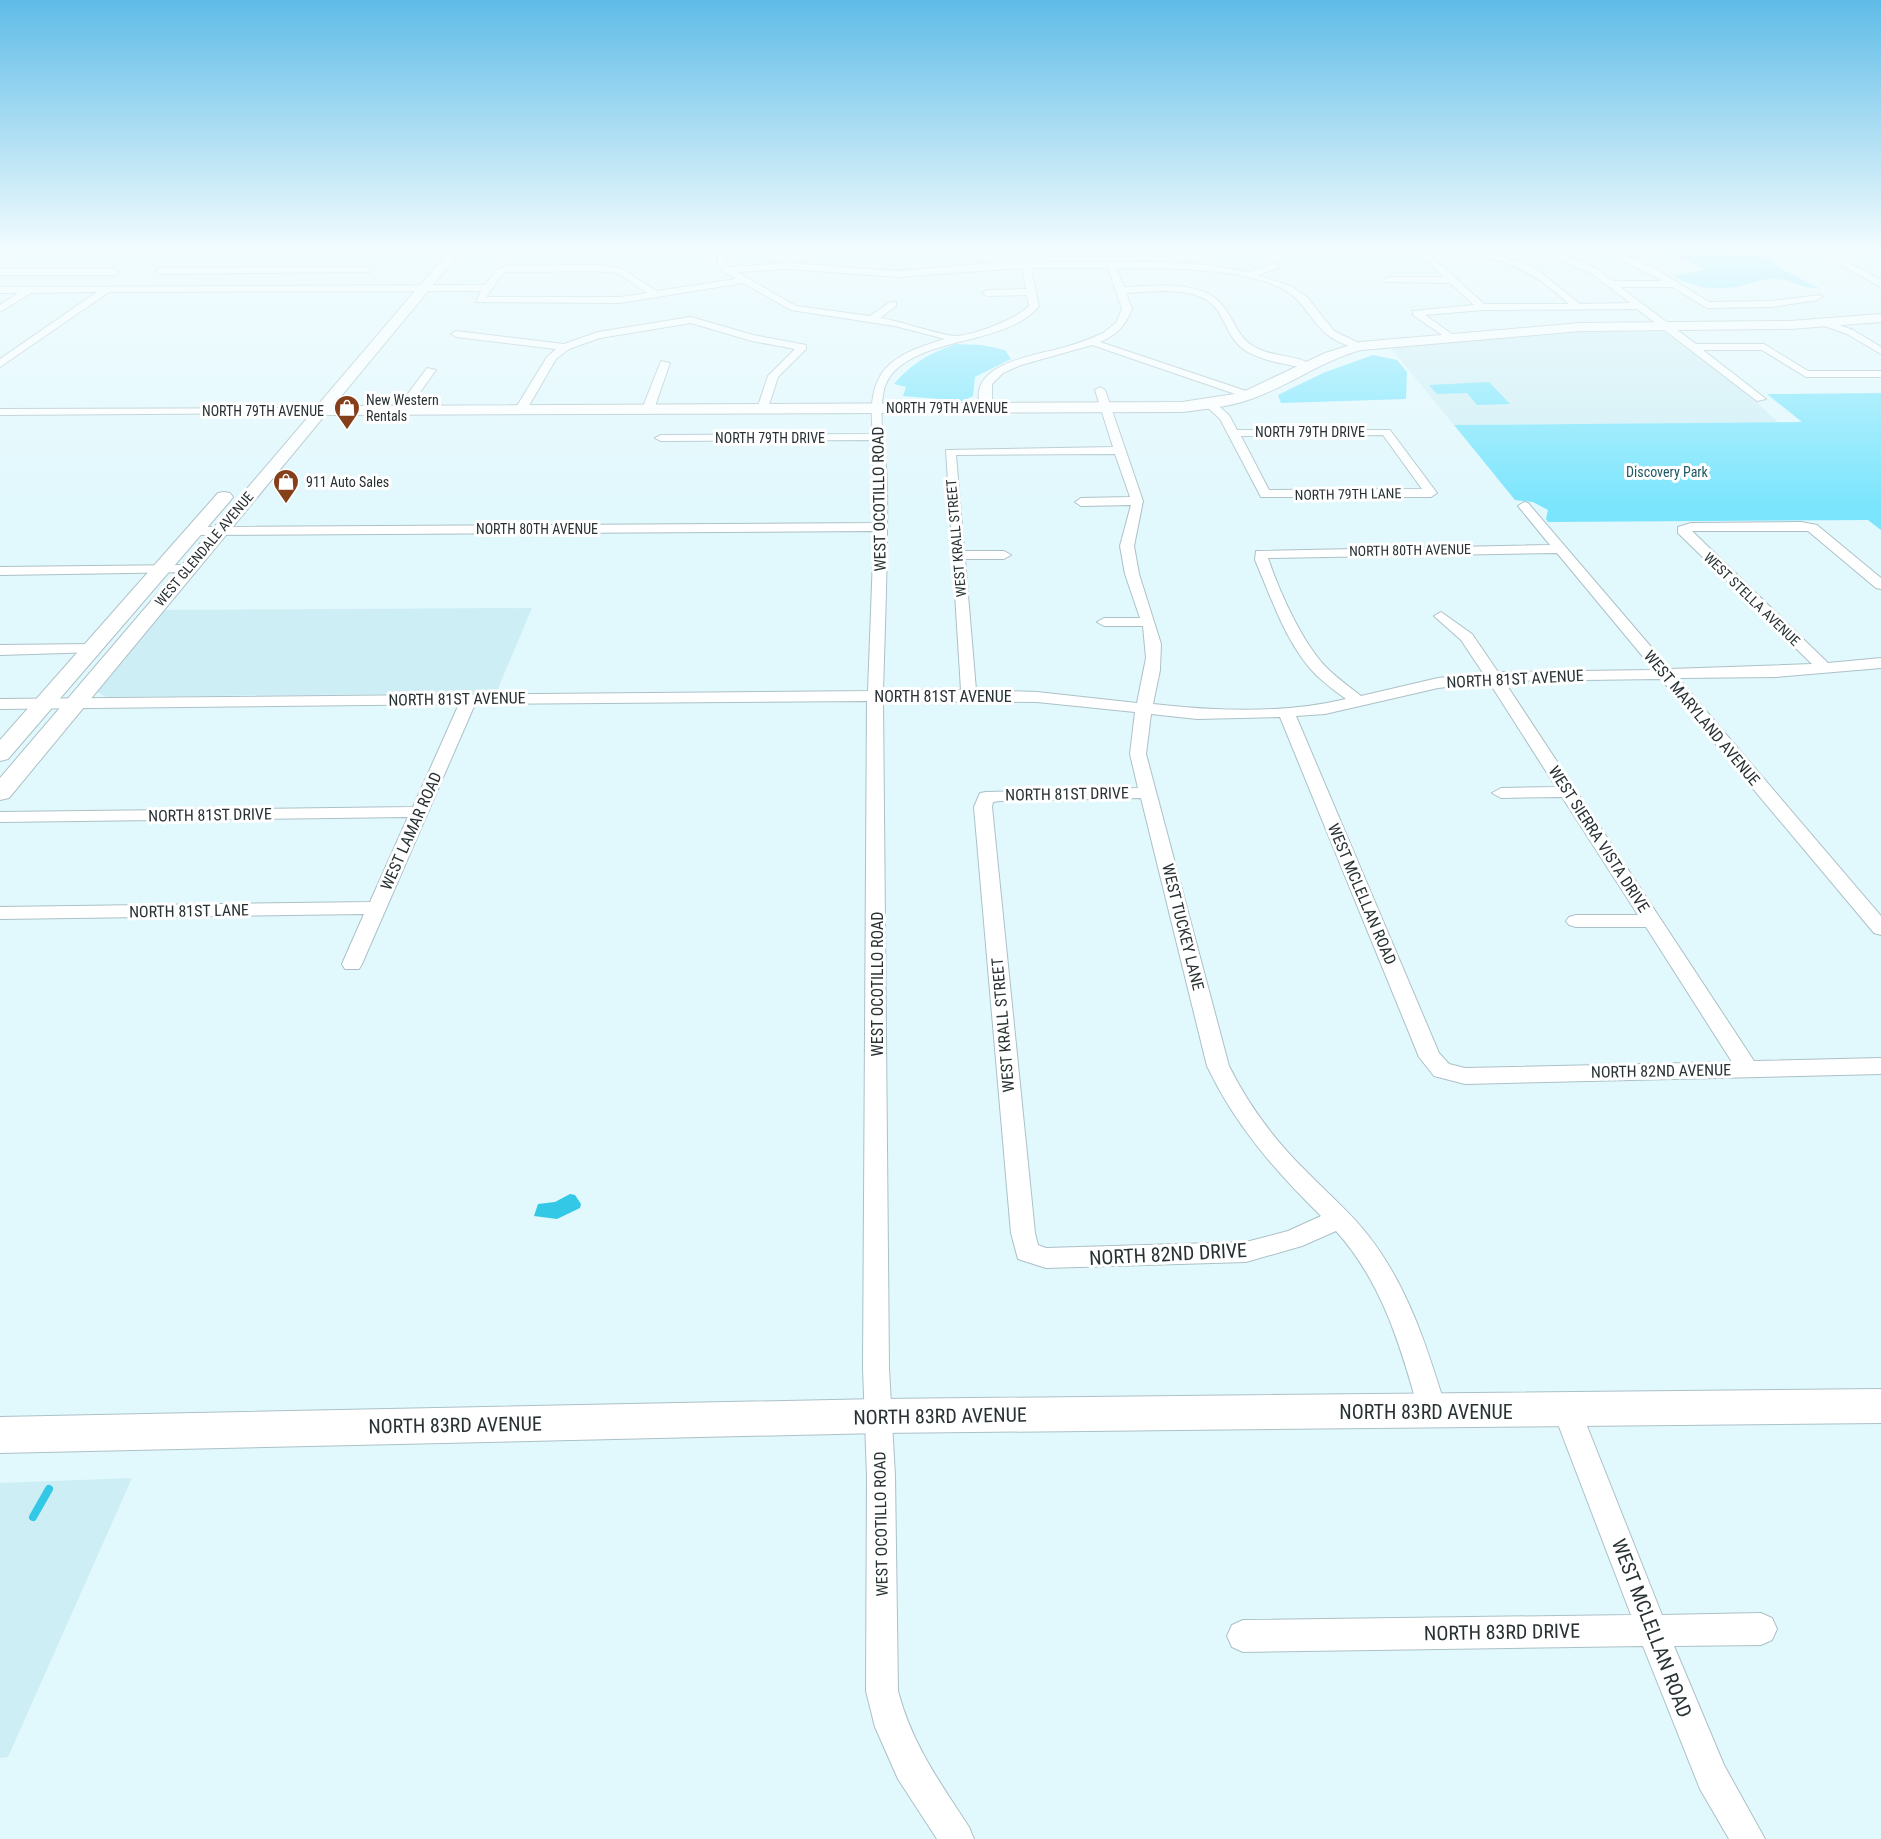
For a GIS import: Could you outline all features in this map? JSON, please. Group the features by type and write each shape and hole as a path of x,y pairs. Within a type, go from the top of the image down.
{"main road":[{"name":"WEST GLENDALE AVENUE","path":"0,793 383,336"},
{"name":"NORTH 79TH AVENUE","path":"298,411 986,408 1104,399 1210,404 1248,395 1308,366 1360,346 1465,336"},
{"path":"284,428 313,394"},
{"name":"WEST GLENDALE AVENUE","path":"0,754 232,486"},
{"name":"NORTH 83RD AVENUE","path":"0,1435 879,1416 1567,1411 1881,1406"}],"street":[{"path":"0,364 41,336"},
{"path":"471,336 565,347"},
{"path":"521,409 552,357 565,347 600,336"},
{"path":"743,336 802,347 773,376 763,409"},
{"path":"944,336 951,338 960,336"},
{"path":"986,408 986,387 996,373 1103,336"},
{"path":"1236,336 1246,347 1308,366"},
{"path":"1340,336 1360,346"},
{"path":"1679,336 1761,399"},
{"path":"1856,336 1881,351"},
{"name":"WEST OCOTILLO ROAD","path":"951,338 917,351 887,372 878,389 881,527 876,695 876,1368 879,1416 882,1690 891,1727 910,1767 957,1839"},
{"path":"1091,342 1248,395"},
{"path":"1694,347 1764,347 1806,374 1881,374"},
{"path":"648,410 665,363"},
{"path":"401,411 431,370"},
{"name":"WEST TUCKEY LANE","path":"1104,399 1137,501 1137,517 1127,547 1149,622 1154,659 1142,708 1138,745 1218,1066 1230,1095 1247,1122 1340,1219 1367,1252 1403,1318 1433,1412"},
{"path":"1210,404 1222,413 1234,433"},
{"name":"NORTH 79TH AVENUE","path":"0,412 298,411"},
{"name":"NORTH 79TH DRIVE","path":"1234,433 1386,432 1431,492"},
{"name":"NORTH 79TH LANE","path":"1234,433 1265,494 1431,492"},
{"name":"NORTH 79TH DRIVE","path":"661,438 879,438"},
{"name":"WEST KRALL STREET","path":"969,695 950,452 1120,450"},
{"path":"1081,502 1137,501"},
{"name":"WEST MARYLAND AVENUE","path":"1524,506 1881,929"},
{"name":"WEST STELLA AVENUE","path":"1823,667 1683,530 1691,527 1801,525 1812,528 1881,585"},
{"name":"NORTH 80TH AVENUE","path":"194,531 881,527"},
{"name":"NORTH 80TH AVENUE","path":"1359,702 1322,672 1299,642 1261,554 1560,549"},
{"path":"958,555 1004,555"},
{"path":"0,571 187,569"},
{"name":"WEST SIERRA VISTA DRIVE","path":"1441,616 1467,637 1748,1069"},
{"path":"1104,622 1149,622"},
{"path":"0,650 92,649"},
{"name":"NORTH 81ST AVENUE","path":"0,704 969,695 1037,697 1221,716 1287,714 1359,702 1438,683 1493,677 1776,672 1881,663"},
{"name":"WEST LAMAR ROAD","path":"352,964 470,698"},
{"name":"WEST MCLELLAN ROAD","path":"1287,714 1430,1057 1442,1070"},
{"path":"1501,793 1569,792"},
{"name":"NORTH 81ST DRIVE","path":"986,797 1149,793"},
{"name":"WEST KRALL STREET","path":"986,797 984,819 1023,1233 1027,1252"},
{"name":"NORTH 81ST DRIVE","path":"0,817 420,812"},
{"name":"NORTH 81ST LANE","path":"0,913 377,908"},
{"path":"1576,921 1652,921"},
{"name":"NORTH 82ND AVENUE","path":"1442,1070 1465,1076 1881,1066"},
{"name":"NORTH 82ND DRIVE","path":"1027,1252 1046,1258 1246,1252 1293,1239 1340,1219"},
{"name":"WEST MCLELLAN ROAD","path":"1567,1411 1712,1777 1748,1839"},
{"name":"NORTH 83RD DRIVE","path":"1243,1636 1761,1629"}],"shaded area":[{"path":"1510,336 1670,336 1753,399 1779,423 1454,425 1389,346"},
{"path":"532,608 496,693 106,697 97,692 163,610"},
{"path":"570,1194 575,1195 581,1204 580,1208 557,1219 534,1216 538,1204 555,1202"},
{"path":"132,1478 8,1757 0,1758 0,1483"}],"green space":[{"path":"956,344 982,345 1005,350 1011,359 975,377 973,396 963,401 903,396 906,387 894,384 908,370 938,351"},
{"path":"1373,355 1397,360 1407,372 1406,399 1281,403 1278,395 1323,373"},
{"path":"1489,382 1510,404 1477,405 1467,393 1437,394 1429,385"},
{"name":"Discovery Park","path":"1881,393 1881,530 1868,520 1548,522 1546,519 1548,510 1533,502 1515,500 1454,425 1802,422 1767,394"}],"waterway":[{"path":"33,1517 49,1489"}],"place":[{"name":"New Western Rentals","path":"347,431"},
{"name":"911 Auto Sales","path":"286,505"}]}
